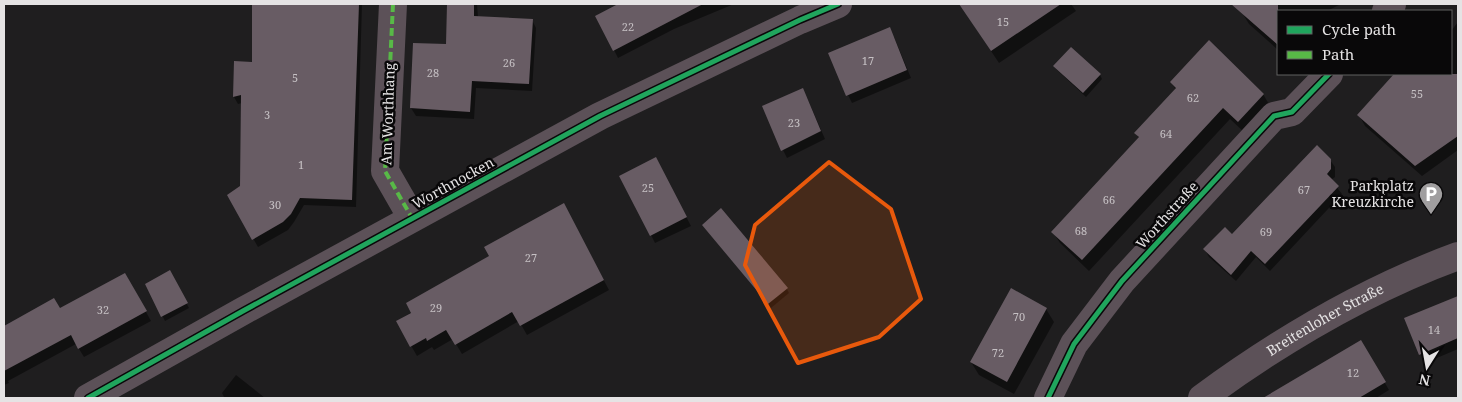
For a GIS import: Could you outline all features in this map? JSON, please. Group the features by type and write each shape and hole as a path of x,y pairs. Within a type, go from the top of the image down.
{"street":[{"name":"Am Worthhang","path":"393,4 385,171 412,218"},
{"name":"Worthnocken","path":"88,398 600,116 800,20 838,4"},
{"name":"Worthstraße","path":"1048,398 1074,344 1122,281 1274,116 1292,112 1328,75"},
{"name":"Breitenloher Straße","path":"1202,398 1261,356 1319,320 1388,284 1458,256"}],"highlighted area":[{"path":"829,162 891,209 921,299 879,337 798,363 745,265 755,225"}],"building":[{"path":"252,4 359,4 352,200 300,198 291,214 283,222 252,240 227,195 240,186 241,95 233,97 234,61 252,62"},
{"path":"447,4 474,4 474,16 533,19 529,84 472,81 470,112 410,108 413,43 446,44"},
{"path":"618,4 703,4 613,51 595,16"},
{"path":"959,4 1061,4 991,51"},
{"path":"1231,4 1278,4 1277,44"},
{"path":"890,27 907,70 846,96 828,53"},
{"path":"1209,40 1264,94 1238,122 1223,108 1082,260 1051,232 1139,137 1134,133 1176,88 1170,82"},
{"path":"1071,47 1101,74 1083,93 1053,66"},
{"path":"1458,74 1458,136 1415,166 1357,115 1393,75"},
{"path":"803,88 821,131 781,151 762,106"},
{"path":"1317,145 1331,159 1331,169 1327,174 1339,186 1265,264 1251,251 1231,275 1203,249 1225,227 1232,234"},
{"path":"656,157 687,217 650,236 619,176"},
{"path":"564,203 604,280 520,326 512,312 455,345 446,330 427,341 426,338 410,347 396,321 411,313 406,303 489,256 484,247"},
{"path":"721,208 788,288 768,304 702,225"},
{"path":"170,270 188,303 161,317 145,284"},
{"path":"125,273 147,311 78,349 71,335 4,371 4,326 54,298 60,308"},
{"path":"1011,288 1047,308 1007,382 970,362"},
{"path":"1458,296 1458,338 1419,355 1404,318"},
{"path":"1361,340 1386,382 1359,398 1263,398"}],"marked path":[{"path":"393,4 385,171 412,218"}],"cycle path":[{"path":"88,398 600,116 800,20 838,4"},
{"path":"1048,398 1074,344 1122,281 1274,116 1292,112 1328,75"}],"place":[{"name":"Parkplatz Kreuzkirche","path":"1431,215"}]}
